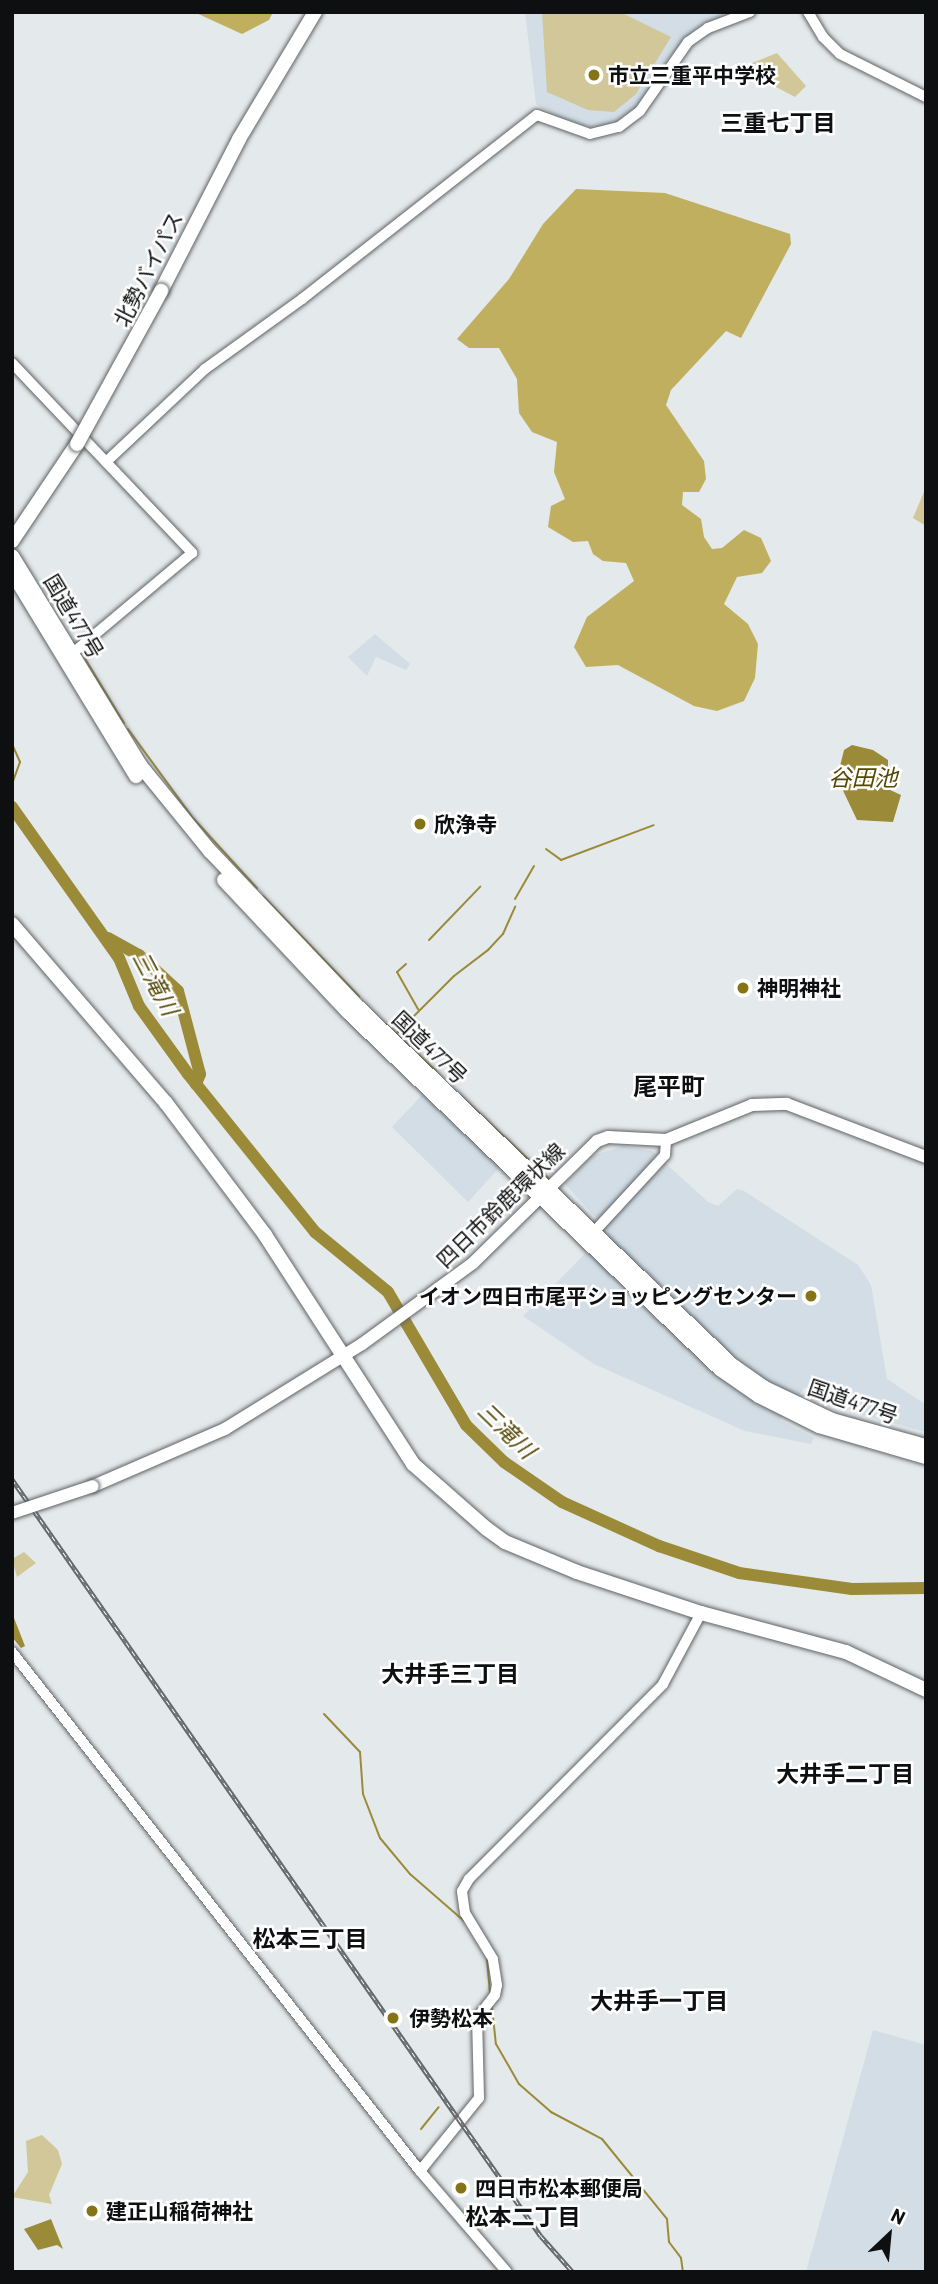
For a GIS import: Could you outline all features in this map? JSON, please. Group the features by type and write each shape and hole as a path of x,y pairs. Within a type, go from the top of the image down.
{"highway":[{"name":"北勢バイパス","path":"12,541 77,444 161,291 239,139 315,12"},
{"name":"国道477号","path":"12,556 112,742 170,819 294,957 544,1193 693,1345 759,1396 819,1426 926,1457"},
{"name":"国道477号","path":"12,572 68,656"},
{"path":"12,924 166,1103 265,1235 413,1464 496,1536 566,1568 701,1613 846,1652 926,1690"},
{"name":"国道477号","path":"544,1193 593,1233 716,1352 765,1388 832,1420 926,1446"}],"main road":[{"name":"四日市鈴鹿環状線","path":"12,1513 93,1486 181,1450 345,1355 473,1264 597,1141 608,1137 666,1140 752,1105 788,1104 926,1157"},
{"path":"93,1486 140,1475 262,1405"},
{"path":"184,1449 255,1420"}],"street":[{"path":"106,462 212,363 302,299 537,115 590,134 620,127 640,111 688,42 708,28 750,12"},
{"path":"808,12 840,54 926,97"},
{"path":"12,363 192,553 68,656"},
{"path":"593,1233 665,1155 666,1140"},
{"path":"420,2171 479,2098 477,2018 491,1999 497,1972 465,1913 462,1891 469,1879 663,1685 701,1613"},
{"path":"12,1652 420,2171 507,2272"}],"shaded area":[{"path":"194,12 273,12 269,20 242,34"},
{"name":"市立三重平中学校","path":"525,12 736,12 697,28 668,58 636,109 613,125 597,128 567,122 536,104"},
{"name":"市立三重平中学校","path":"542,12 620,12 671,37 636,94 614,112 588,110 547,92"},
{"path":"777,53 806,86 795,97 740,68"},
{"path":"576,189 665,193 790,234 791,244 741,338 726,331 671,390 666,405 704,461 706,479 699,492 683,492 682,505 701,519 704,537 712,549 722,548 744,530 761,538 771,561 762,573 737,577 724,604 748,624 758,644 755,678 744,701 717,711 694,706 618,665 586,667 574,647 587,617 634,581 626,563 603,561 593,554 588,541 573,542 548,527 551,506 565,499 554,472 557,442 532,432 519,413 517,379 499,348 469,348 457,339 509,279 543,224"},
{"path":"926,487 926,526 913,518"},
{"path":"375,634 410,664 406,670 376,657 367,676 348,657"},
{"path":"423,1094 500,1167 468,1202 392,1127"},
{"path":"623,1146 652,1151 708,1202 718,1206 737,1189 744,1191 858,1265 871,1285 887,1379 926,1405 926,1432 859,1414 805,1387 780,1420 814,1438 811,1444 745,1431 594,1364 523,1316 608,1231 565,1184 592,1156"},
{"path":"24,1552 36,1563 17,1577 12,1559"},
{"path":"873,2030 926,2045 926,2272 806,2272"},
{"path":"42,2135 58,2150 62,2164 49,2195 52,2204 12,2197 28,2172 26,2141"}],"water":[{"name":"谷田池","path":"852,745 873,750 888,760 888,789 901,795 893,822 857,820 837,778 844,750"},
{"path":"12,1574 14,1618 25,1646 21,1648 12,1637"},
{"path":"51,2219 63,2249 57,2245 38,2250 24,2229"}],"waterway":[{"path":"84,657 124,723"},
{"path":"128,729 193,818 257,888"},
{"path":"12,744 20,762 12,784"},
{"name":"三滝川","path":"12,807 119,958 139,1006 188,1074 315,1232 388,1292 466,1425 504,1462 562,1502 659,1546 739,1573 852,1589 926,1588"},
{"path":"546,849 561,860 654,825"},
{"path":"515,899 534,866"},
{"path":"429,940 480,887"},
{"path":"263,896 359,996"},
{"path":"396,1034 454,976 488,950 503,934 515,907"},
{"name":"三滝川","path":"108,938 139,955 178,991 200,1074 196,1084"},
{"path":"406,964 397,972 418,1009"},
{"path":"386,1024 436,1071"},
{"path":"460,1095 549,1179"},
{"path":"324,1714 360,1752 363,1794 380,1838 410,1874 464,1921"},
{"path":"487,1959 490,1991"},
{"path":"492,2007 496,2044 519,2084 551,2112 602,2139 667,2219 669,2242 681,2258 683,2272"},
{"path":"421,2129 439,2107"}],"railway":[{"path":"12,1479 541,2236 573,2272"}],"place":[{"name":"市立三重平中学校","path":"594,75"},
{"name":"欣浄寺","path":"420,824"},
{"name":"神明神社","path":"743,988"},
{"name":"イオン四日市尾平ショッピングセンター","path":"811,1296"},
{"name":"伊勢松本","path":"393,2018"},
{"name":"四日市松本郵便局","path":"461,2188"},
{"name":"建正山稲荷神社","path":"92,2211"}],"district":[{"name":"三重七丁目","path":"778,122"},
{"name":"尾平町","path":"669,1086"},
{"name":"大井手三丁目","path":"450,1673"},
{"name":"大井手二丁目","path":"845,1773"},
{"name":"松本三丁目","path":"310,1938"},
{"name":"大井手一丁目","path":"659,2000"},
{"name":"松本二丁目","path":"523,2216"}]}
